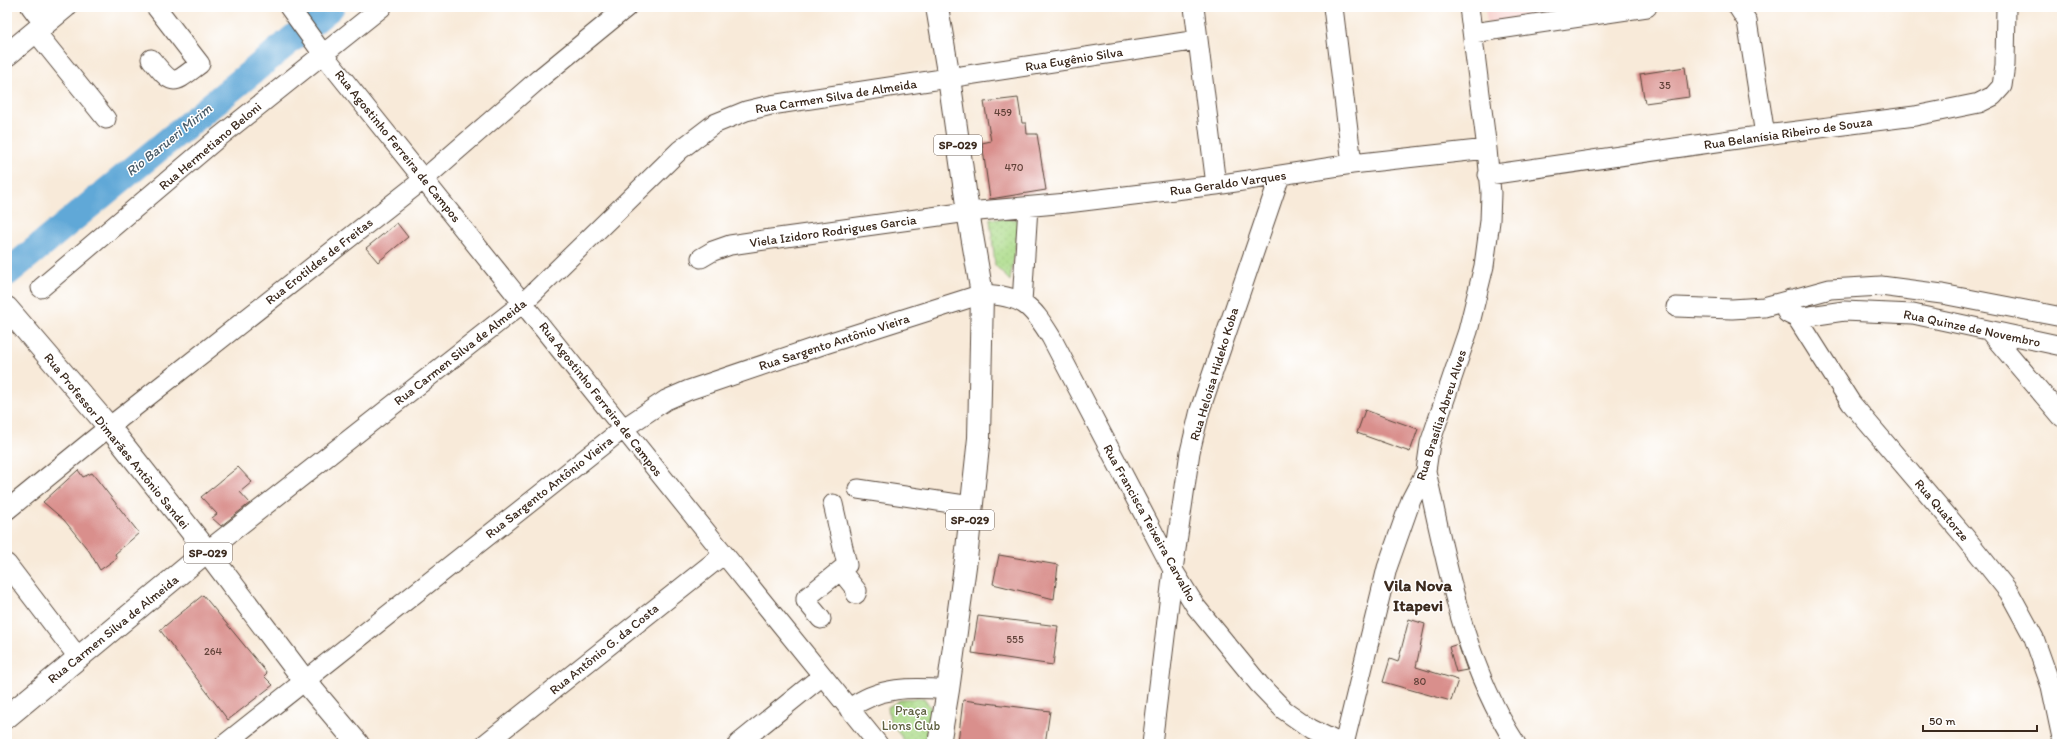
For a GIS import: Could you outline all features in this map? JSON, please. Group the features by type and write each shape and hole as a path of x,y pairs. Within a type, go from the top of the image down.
{"main road":[{"path":"7,55 65,7"},
{"name":"SP-029","path":"937,7 982,294 979,438 948,690 939,744"},
{"name":"Rua Professor Dimarães Antônio Sandei","path":"13,315 109,427 207,551 305,681 358,744"},
{"name":"Rua Carmen Silva de Almeida","path":"7,717 207,551"}],"street":[{"path":"31,7 39,27 106,119"},
{"path":"151,59 166,78 173,81 178,80 200,64 156,7"},
{"name":"Rua Hermetiano Beloni","path":"41,288 218,138 319,48 382,7"},
{"name":"Rua Erotildes de Freitas","path":"7,510 109,427 424,179 539,79 627,7"},
{"path":"1194,7 1216,185"},
{"path":"1333,7 1352,164"},
{"name":"Rua Brasília Abreu Alves","path":"1344,744 1387,568 1410,500 1426,471 1430,444 1468,331 1484,266 1490,222 1487,149 1469,7"},
{"path":"1473,34 1647,7"},
{"path":"1738,7 1747,21 1765,135"},
{"name":"Rua Belanísia Ribeiro de Souza","path":"1488,175 1765,135 1915,116 1979,103 1993,96 2002,86 2005,65 2006,7"},
{"name":"Rua Agostinho Ferreira de Campos","path":"293,13 319,48 878,744"},
{"name":"Rua Eugênio Silva","path":"949,78 1198,40"},
{"name":"Rua Carmen Silva de Almeida","path":"207,551 524,302 674,156 714,124 746,111 771,105 949,78"},
{"name":"Rua Geraldo Varques","path":"968,212 1028,207 1216,185 1352,164 1487,149"},
{"name":"Rua Heloísa Hideko Koba","path":"1152,744 1173,570 1190,452 1200,410 1280,176"},
{"path":"1022,302 1028,207"},
{"name":"Viela Izidoro Rodrigues Garcia","path":"701,258 713,251 730,245 968,212"},
{"name":"Rua Quinze de Novembro","path":"1676,307 1732,309 1764,307 1830,289 1881,286 1942,294 2062,316"},
{"name":"Rua Francisca Teixeira Carvalho","path":"982,294 1008,296 1022,302 1039,318 1051,337 1173,570 1196,607 1259,684 1284,710 1311,729 1341,744"},
{"name":"Rua Sargento Antônio Vieira","path":"225,744 624,428 666,400 689,390 825,344 982,294"},
{"name":"Rua Quatorze","path":"1790,299 1797,318 1851,403 1965,537 2009,592 2034,638 2051,686 2062,738"},
{"name":"Rua Quinze de Novembro","path":"1764,307 1780,310 1797,318 1844,311 1880,311 1913,314 1990,332 2062,346"},
{"path":"1990,332 2062,418"},
{"path":"1426,471 1461,624 1494,705 1516,744"},
{"path":"858,489 971,506"},
{"path":"821,619 806,601 806,598 841,571 847,563 833,504"},
{"name":"Rua Antônio G. da Costa","path":"485,744 724,554"},
{"path":"7,564 78,657"},
{"path":"841,571 857,591 856,594"},
{"path":"738,744 822,676"},
{"path":"849,709 857,702 890,689 909,687 948,690"}],"shaded area":[{"path":"1485,7 1610,7 1487,23"}],"green space":[{"path":"990,219 1020,219 1010,281 995,265"},
{"name":"Praça Lions Club","path":"924,698 931,708 927,744 907,744 890,722 888,707 902,699"}],"building":[{"path":"1685,67 1689,97 1645,103 1640,74"},
{"path":"1018,98 1022,123 1026,123 1027,134 1037,134 1046,190 990,199 982,143 991,141 984,102"},
{"path":"397,223 408,237 378,262 366,248"},
{"path":"1365,410 1418,429 1410,452 1357,433"},
{"path":"238,467 252,482 240,492 250,503 221,526 212,518 217,514 201,497"},
{"path":"78,470 83,477 92,473 139,533 115,554 117,558 100,570 89,551 64,520 43,502"},
{"path":"999,555 1058,565 1054,599 993,584"},
{"path":"203,595 267,673 264,676 273,685 228,720 160,630"},
{"path":"978,616 1058,626 1053,665 972,653"},
{"path":"1409,619 1425,624 1416,667 1458,680 1451,701 1383,682 1390,659 1398,662"},
{"path":"1458,644 1467,670 1456,672 1449,647"},
{"path":"963,700 1050,711 1045,744 974,744 958,742"}],"waterway":[{"name":"Rio Barueri Mirim","path":"7,273 331,7"}],"district":[{"name":"Vila Nova Itapevi","path":"1418,595"}]}
